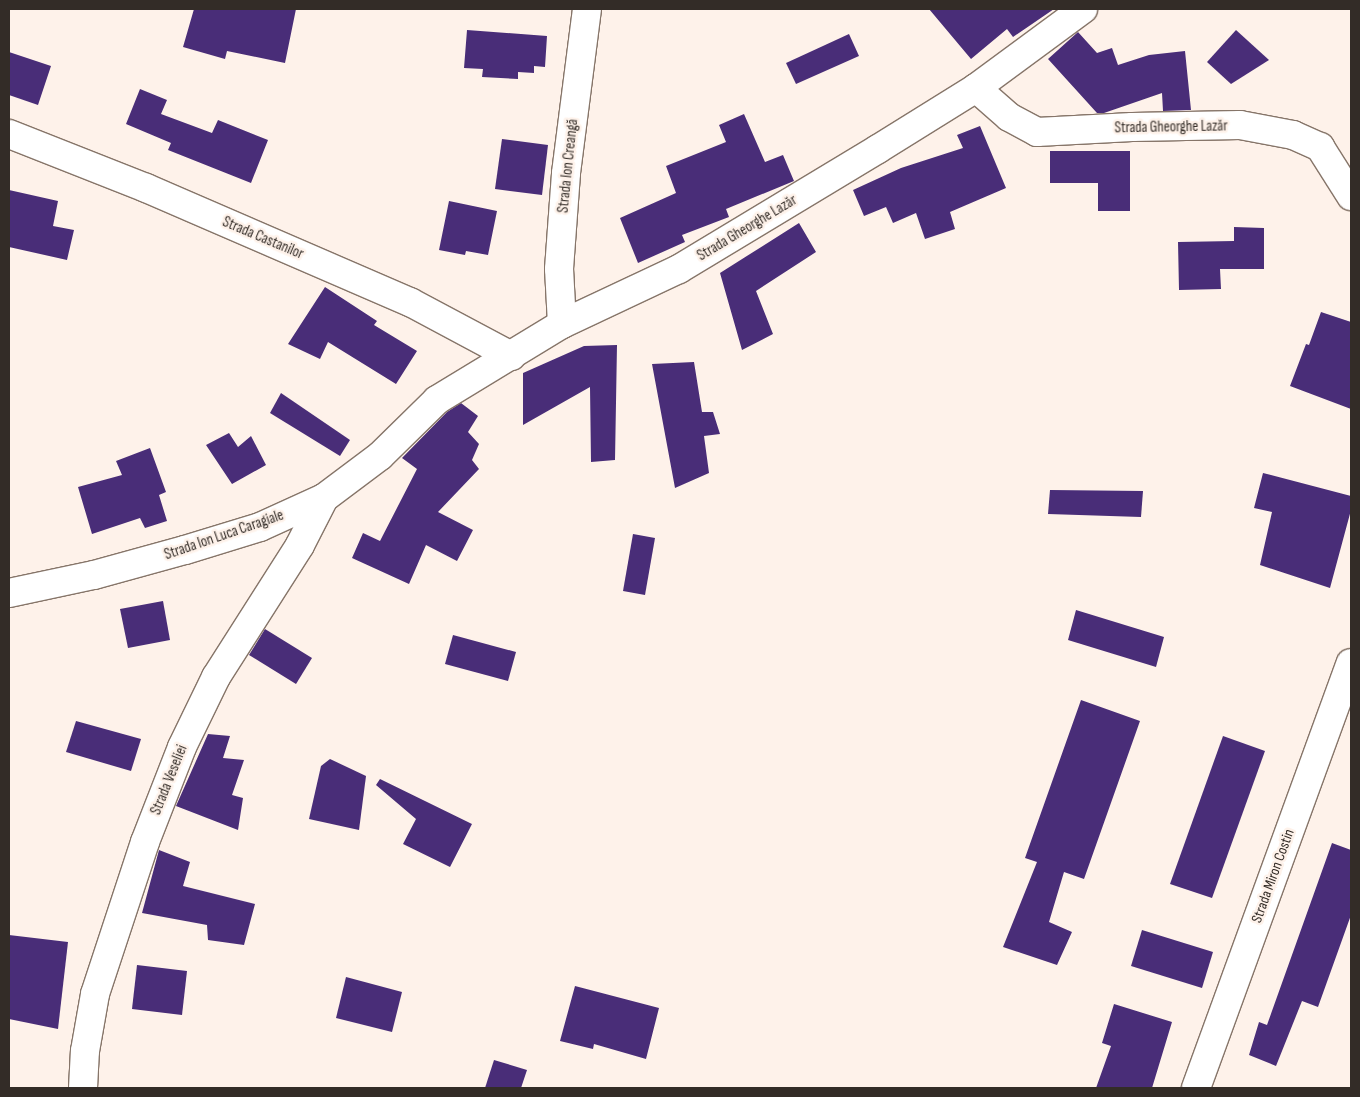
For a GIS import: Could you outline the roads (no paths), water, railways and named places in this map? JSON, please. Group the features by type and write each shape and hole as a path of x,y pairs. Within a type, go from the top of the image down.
{"street":[{"name":"Strada Ion Creangă","path":"562,324 559,269 566,173 587,9"},
{"name":"Strada Gheorghe Lazăr","path":"511,356 562,324 679,269 976,88 1083,9"},
{"name":"Strada Gheorghe Lazăr","path":"976,88 1009,117 1037,132 1132,127 1240,125 1293,135 1320,147 1351,196"},
{"name":"Strada Castanilor","path":"9,134 146,188 401,298 511,356"},
{"name":"Strada Ion Luca Caragiale","path":"9,593 94,576 185,550 260,526 324,498 380,456 437,400 511,356"},
{"name":"Strada Veseliei","path":"83,1088 85,1051 96,994 127,892 182,747 216,677 300,545 324,498"},
{"name":"Strada Miron Costin","path":"1196,1088 1351,663"}]}
